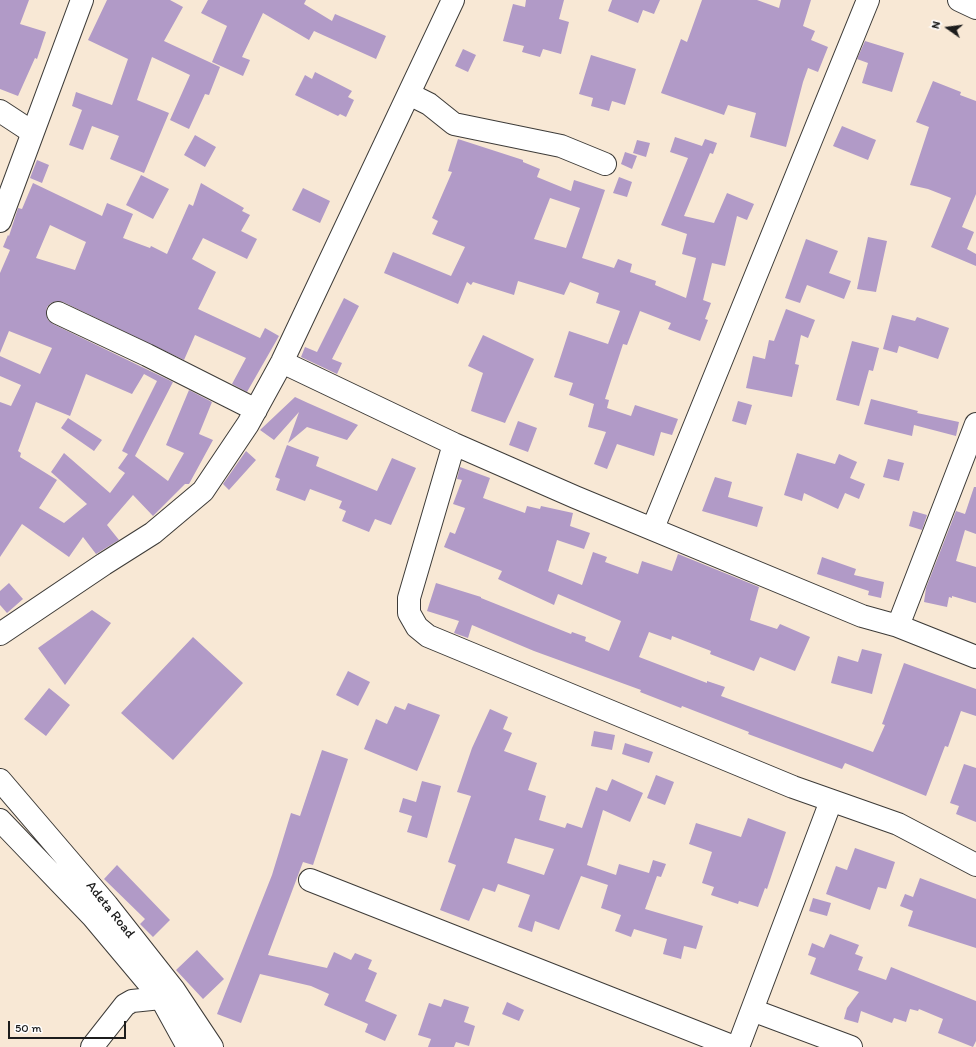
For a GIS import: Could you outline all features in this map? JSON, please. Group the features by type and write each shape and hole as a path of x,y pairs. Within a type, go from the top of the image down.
{"street":[{"path":"0,221 82,0"},
{"path":"0,634 153,533 203,491 256,410 282,362 454,0"},
{"path":"653,528 868,0"},
{"path":"959,0 976,8"},
{"path":"409,94 429,104 454,124 561,146 605,164"},
{"path":"0,111 32,132"},
{"path":"58,313 147,355 256,410"},
{"path":"282,362 454,444 575,497 653,528 862,616 898,626 976,657"},
{"path":"898,626 971,453 976,424"},
{"path":"454,444 409,598 409,613 417,626 436,639 831,801 898,824 976,865"},
{"name":"Adeta Road","path":"0,780 107,905 174,990 212,1047"},
{"path":"738,1047 831,801"},
{"name":"Adeta Road","path":"0,820 93,917 161,998 188,1047"},
{"path":"310,880 734,1047"},
{"path":"92,1047 125,1005 132,1001 161,998"},
{"path":"752,1010 851,1047"}],"building":[{"path":"0,0 29,0 20,24 46,32 37,59 35,58 18,96 0,89"},
{"path":"107,0 170,0 183,7 164,41 220,67 209,95 205,94 189,129 170,120 190,75 152,57 137,100 169,113 144,173 110,159 119,136 92,126 83,150 69,145 82,110 72,106 76,92 112,105 128,59 88,40"},
{"path":"208,0 306,0 304,4 332,21 335,14 386,36 376,59 314,31 309,40 263,13 242,57 250,60 243,76 212,62 227,26 201,13"},
{"path":"526,0 564,0 559,19 569,22 561,54 543,49 540,57 522,52 524,46 503,41 513,4 525,7"},
{"path":"612,0 660,0 654,14 643,10 638,23 608,11"},
{"path":"702,0 757,0 779,8 781,0 811,0 803,26 815,31 811,40 828,47 818,72 808,68 786,147 750,137 756,113 728,105 724,115 661,93 681,39 687,42"},
{"path":"865,41 904,53 892,92 862,83 868,63 857,59"},
{"path":"463,49 476,55 468,72 455,66"},
{"path":"591,55 636,69 625,105 612,101 609,111 591,106 593,98 579,94"},
{"path":"315,72 352,91 348,97 354,100 346,117 340,114 338,116 295,95 305,75 312,79"},
{"path":"933,81 961,92 960,95 976,101 976,194 962,227 974,232 967,249 976,254 976,266 931,247 951,198 928,189 910,185 929,127 916,122"},
{"path":"842,126 876,140 868,160 833,146"},
{"path":"195,135 216,147 205,167 184,155"},
{"path":"675,137 702,146 705,139 717,143 713,154 710,153 684,216 714,223 727,193 754,204 747,220 737,216 725,266 712,263 703,300 711,303 705,319 708,320 700,341 668,329 671,323 640,311 627,345 623,344 605,399 609,400 607,408 631,416 635,405 678,419 672,435 661,432 654,456 617,444 607,469 594,464 606,432 588,427 594,404 569,395 573,383 554,377 569,331 608,344 620,311 596,303 599,293 570,282 564,295 518,281 514,295 473,282 471,285 467,282 458,304 384,273 393,252 451,276 465,247 432,234 438,221 432,218 452,172 448,171 458,139 523,160 523,162 540,169 537,177 571,191 574,180 605,190 582,258 614,268 618,259 632,264 630,272 656,281 655,285 686,298 696,258 682,254 687,234 661,225 688,158 670,152","holes":["550,198 580,208 566,248 534,239"]},
{"path":"637,140 650,143 646,157 633,153"},
{"path":"625,152 637,156 632,169 621,164"},
{"path":"37,160 49,165 42,183 30,178"},
{"path":"141,175 169,189 153,219 126,205"},
{"path":"619,177 632,182 627,197 613,193"},
{"path":"33,183 102,216 107,203 133,214 123,238 150,248 151,246 167,254 189,204 193,206 201,183 244,208 242,211 250,215 241,231 257,239 247,259 203,238 192,259 216,272 198,309 260,338 265,328 279,336 247,392 232,384 246,358 195,335 184,360 63,302 57,301 51,303 47,307 46,314 48,320 53,324 173,382 135,456 168,481 184,453 166,445 189,390 212,402 199,434 213,440 189,484 185,484 153,516 133,495 107,525 119,540 96,554 83,537 69,557 22,524 0,557 0,402 11,406 21,385 0,376 0,356 40,374 52,348 9,331 0,353 0,273 10,250 3,247 8,235 9,236 18,208 22,209","holes":["50,225 86,242 75,270 36,258","86,374 132,394 144,374 157,381 122,451 128,454 118,468 125,473 110,493 64,453 51,472 87,504 64,523 39,508 57,480 20,457 21,453 18,451 36,402 70,416"]},
{"path":"303,188 330,201 320,223 292,210"},
{"path":"868,237 887,241 876,292 857,289"},
{"path":"806,239 838,251 829,273 851,281 844,299 807,285 800,303 785,298"},
{"path":"344,298 359,306 332,359 342,363 337,374 301,357 305,347 317,352"},
{"path":"786,309 815,320 808,338 801,335 795,364 799,365 792,397 746,388 753,356 765,359 769,340 774,341"},
{"path":"892,315 915,321 917,317 949,328 938,359 899,346 897,353 883,349"},
{"path":"483,335 534,359 505,423 471,411 483,373 468,366"},
{"path":"852,341 879,348 873,371 869,370 859,406 836,400"},
{"path":"295,397 358,425 347,440 307,427 288,443 299,412 274,440 260,430"},
{"path":"871,399 918,411 917,413 959,422 956,436 914,425 912,436 864,424"},
{"path":"738,401 752,405 746,425 732,421"},
{"path":"68,418 102,440 94,451 61,428"},
{"path":"518,421 537,428 528,452 509,445"},
{"path":"287,445 319,457 316,466 377,491 392,458 416,468 391,525 375,519 369,532 342,521 346,511 339,508 342,501 310,489 305,501 276,490 280,479 275,477"},
{"path":"246,451 256,460 229,490 223,484"},
{"path":"797,453 835,464 839,454 857,462 850,478 865,484 859,499 845,493 838,509 804,493 802,501 784,495"},
{"path":"888,459 904,463 899,481 883,477"},
{"path":"460,467 490,478 483,498 525,513 527,506 540,509 541,506 573,513 570,526 590,533 584,549 557,540 548,571 582,585 593,552 607,557 605,562 638,574 642,561 672,571 678,554 759,587 750,620 777,629 780,624 810,637 795,671 760,657 754,671 710,654 711,651 672,636 671,640 649,632 639,657 707,683 707,681 725,687 721,696 873,752 885,725 882,724 904,663 976,689 976,716 961,711 948,747 945,746 926,796 845,763 842,769 748,734 749,732 682,706 681,708 640,692 641,690 534,651 472,625 468,638 454,633 459,621 427,611 436,583 481,597 571,634 572,632 586,637 585,641 609,651 621,621 558,594 554,605 498,579 502,571 444,547 450,532 455,534 465,508 453,504 462,480 457,479"},
{"path":"715,477 732,482 728,497 763,507 757,527 702,511"},
{"path":"974,487 976,487 976,534 965,530 956,561 976,567 976,603 952,596 952,598 949,597 947,607 924,602 926,588 956,511 965,514"},
{"path":"913,511 927,515 922,530 909,526"},
{"path":"822,557 856,569 854,575 884,582 881,598 868,595 869,591 817,574"},
{"path":"9,583 23,599 7,613 0,605 0,591"},
{"path":"92,610 111,623 65,685 38,648"},
{"path":"193,637 243,683 173,760 121,713"},
{"path":"862,649 882,654 872,694 831,683 838,656 858,662"},
{"path":"348,671 370,682 358,706 336,695"},
{"path":"49,688 70,705 46,736 24,719"},
{"path":"408,703 440,715 417,771 364,749 376,719 387,724 395,706 405,710"},
{"path":"490,709 508,717 503,729 512,733 504,751 537,763 528,790 546,796 539,820 565,828 567,823 582,828 596,787 607,791 612,779 643,793 630,822 603,810 587,865 616,875 619,864 649,873 653,860 666,864 661,877 657,876 645,909 703,926 696,949 684,946 681,959 663,954 667,939 634,929 631,937 615,931 621,915 601,908 608,885 581,876 559,930 535,921 532,932 518,927 530,895 498,884 495,892 483,888 469,921 440,910 456,865 448,862 471,796 457,792 472,748","holes":["515,838 554,849 544,875 507,863"]},
{"path":"594,731 615,735 612,750 591,746"},
{"path":"625,743 653,752 649,763 622,754"},
{"path":"322,750 348,759 313,865 303,862 268,955 327,968 334,952 351,960 355,953 372,960 368,969 377,973 365,1001 397,1015 385,1041 365,1032 368,1024 324,1005 329,994 311,986 260,974 241,1023 217,1014 272,875 291,813 300,816"},
{"path":"964,764 976,768 976,822 956,814 959,806 950,803"},
{"path":"656,775 674,782 665,805 647,798"},
{"path":"422,781 441,786 427,838 407,832 412,816 399,812 403,798 416,802"},
{"path":"748,818 786,832 767,889 765,888 758,907 739,901 738,904 711,895 714,887 702,883 712,852 689,844 696,823 741,837"},
{"path":"855,848 895,862 886,889 878,887 870,910 826,894 836,866 847,870"},
{"path":"117,865 170,920 153,937 140,924 145,919 104,879"},
{"path":"920,878 976,899 976,948 908,926 913,911 900,906 905,894 913,897"},
{"path":"813,898 831,903 827,916 809,911"},
{"path":"830,934 859,945 855,954 863,957 858,970 886,980 891,967 976,1001 976,1041 973,1047 938,1033 943,1019 919,1009 918,1011 910,1009 906,1022 894,1018 892,1023 861,1011 858,1023 844,1019 847,1008 859,992 810,974 816,958 808,955 812,943 824,948"},
{"path":"197,950 224,979 203,999 176,970"},
{"path":"444,999 469,1007 464,1022 475,1026 469,1046 456,1042 454,1047 428,1047 431,1039 418,1035 429,1003 441,1007"},
{"path":"507,1002 524,1010 519,1021 502,1014"}]}
